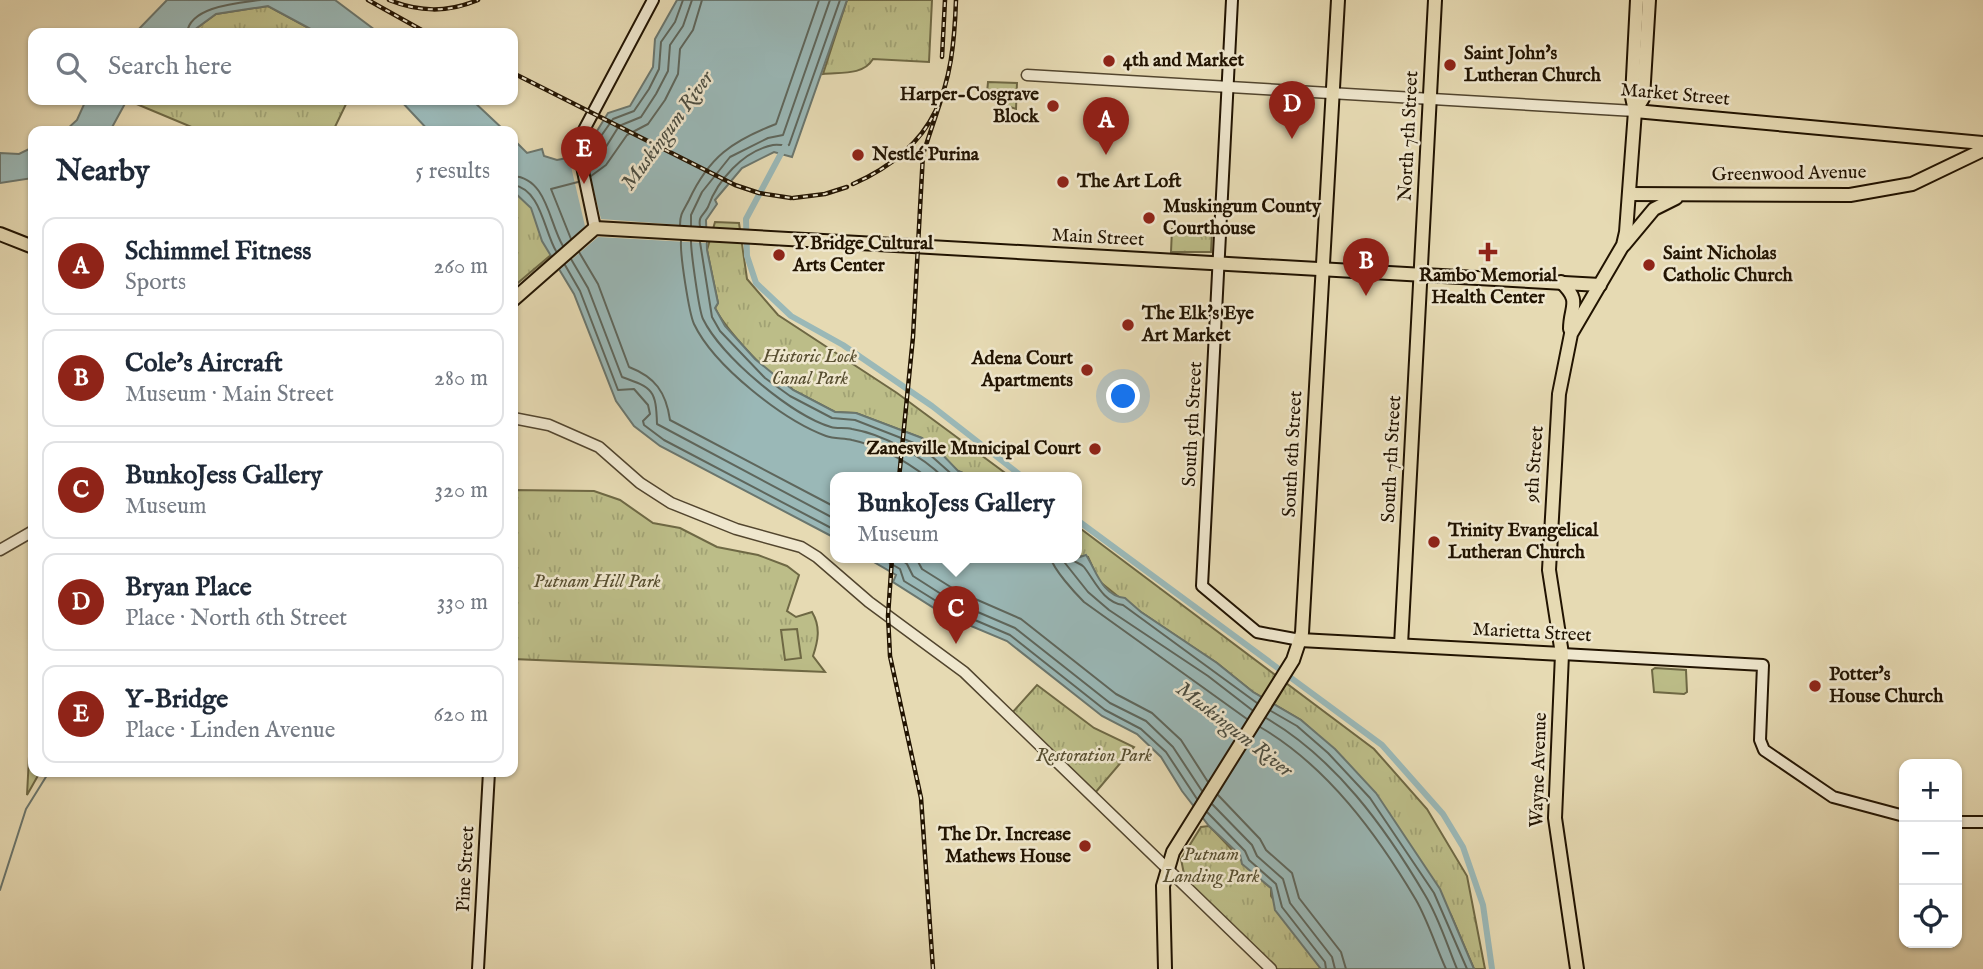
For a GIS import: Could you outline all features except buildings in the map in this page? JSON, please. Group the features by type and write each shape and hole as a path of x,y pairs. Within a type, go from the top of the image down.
{"main road":[{"path":"518,296 595,228 576,150 582,129 653,0"},
{"name":"South 5th Street","path":"1232,0 1202,586 1257,632 1300,640"},
{"name":"South 6th Street","path":"1166,969 1163,886 1167,868 1180,840 1293,660 1300,640 1338,0"},
{"name":"North 7th Street","path":"1422,275 1435,0"},
{"path":"1623,245 1635,111 1632,97 1637,0"},
{"path":"1635,111 1643,98 1648,0"},
{"name":"Market Street","path":"1635,111 1983,142"},
{"name":"Greenwood Avenue","path":"1629,194 1850,195 1912,184 1983,150"},
{"path":"1623,245 1654,209 1682,195"},
{"name":"Main Street","path":"595,228 1600,285"},
{"path":"0,234 28,245"},
{"name":"9th Street","path":"1562,654 1549,570 1549,530 1559,394 1571,334 1623,245"},
{"name":"South 7th Street","path":"1401,645 1422,275"},
{"path":"1561,282 1570,291 1575,304 1571,334"},
{"name":"Marietta Street","path":"1300,640 1763,665 1760,740 1764,750 1833,797 1899,815"},
{"name":"Wayne Avenue","path":"1562,654 1554,810 1577,969"},
{"name":"Pine Street","path":"478,969 489,777"},
{"path":"1962,822 1983,822"}],"street":[{"name":"Market Street","path":"1027,75 1635,111"},
{"path":"518,419 549,425 599,447 640,483 671,503 736,529 801,547 817,557 869,602 964,672 1271,969"},
{"path":"0,550 28,534"}],"green space":[{"path":"847,0 932,0 929,62 873,59 857,71 823,74"},
{"path":"268,6 309,28 197,28 216,14"},
{"path":"988,82 1017,83 1016,109 995,102 987,93"},
{"path":"139,105 346,105 335,126 189,126"},
{"path":"518,169 584,227 518,283"},
{"name":"Historic Lock Canal Park","path":"715,222 739,223 747,279 778,315 897,393 1004,472 960,472 922,438 856,413 835,412 793,390 767,370 724,323 715,308 718,303 707,250"},
{"path":"1172,229 1212,231 1211,252 1171,252"},
{"name":"Putnam Hill Park","path":"518,490 594,491 620,500 653,523 680,528 717,547 758,555 787,566 799,575 787,611 796,617 812,612 818,634 813,656 825,672 518,659"},
{"path":"1082,530 1374,749 1427,809 1467,876 1485,969 1474,969 1451,915 1343,758 1301,720 1253,692 1217,663 1120,598 1099,581 1088,557 1082,556"},
{"path":"797,629 801,658 785,660 781,630"},
{"path":"1652,670 1686,670 1687,692 1654,692"},
{"name":"Restoration Park","path":"1037,685 1094,728 1134,747 1095,793 1012,713"},
{"path":"28,776 37,777 27,795"},
{"name":"Putnam Landing Park","path":"1209,826 1271,888 1271,896 1321,969 1277,969 1181,876 1184,874 1181,859 1201,827"}],"water":[{"path":"167,0 335,0 372,28 309,28 268,6 216,14 197,28 140,28"},
{"path":"677,0 847,0 792,157 774,152 742,168 715,200 717,204 706,220 707,250 718,303 715,308 725,326 755,359 793,390 835,412 856,413 922,438 960,472 830,472 830,535 660,446 634,426 616,401 574,294 542,241 531,208 518,196 518,144 527,153 542,149 544,156 557,160 586,149 608,113 630,106 653,67 655,39"},
{"path":"84,105 124,105 113,126 70,126 77,120"},
{"path":"405,105 477,105 500,126 424,126"},
{"path":"28,150 28,179 0,183 0,153 19,154"},
{"path":"1086,555 1111,593 1125,598 1253,692 1301,720 1335,749 1376,793 1440,889 1474,969 1321,969 1275,910 1271,888 1242,864 1240,855 1209,826 1182,791 1161,757 1137,734 1102,716 1007,641 945,615 893,582 896,575 876,563 1082,563 1082,556"}],"pier":[{"path":"583,148 601,219 707,227 706,243 598,237 557,272 549,259 585,226 568,154"}],"waterway":[{"name":"Muskingum River","path":"785,146 746,219 747,256 756,283 791,316 843,345 932,406 1016,472"},
{"name":"Muskingum River","path":"1082,524 1382,745 1443,814 1463,847 1483,905 1492,969"},
{"path":"0,890 26,809 46,777"}],"railway":[{"path":"368,0 418,28"},
{"path":"389,0 422,9 444,9 478,0"},
{"path":"942,57 945,0"},
{"path":"853,184 882,169 905,152 923,132 936,111 951,61 956,0"},
{"path":"518,76 735,185 759,193 791,198"},
{"path":"900,472 913,337 923,154 941,100"},
{"path":"793,198 825,194 847,187"},
{"path":"892,563 888,616 890,656 921,798 933,969"}],"place":[{"name":"4th and Market","path":"1109,61"},
{"name":"Saint John's Lutheran Church","path":"1450,65"},
{"name":"Harper-Cosgrave Block","path":"1053,106"},
{"name":"Bryan Place","path":"1292,139"},
{"name":"Nestlé Purina","path":"858,155"},
{"name":"Schimmel Fitness","path":"1106,155"},
{"name":"The Art Loft","path":"1063,182"},
{"name":"Y-Bridge","path":"584,184"},
{"name":"Muskingum County Courthouse","path":"1149,218"},
{"name":"Rambo Memorial Health Center","path":"1488,252"},
{"name":"Y Bridge Cultural Arts Center","path":"779,255"},
{"name":"Saint Nicholas Catholic Church","path":"1649,265"},
{"name":"Cole's Aircraft","path":"1366,296"},
{"name":"The Elk's Eye Art Market","path":"1128,325"},
{"name":"Adena Court Apartments","path":"1087,370"},
{"name":"Zanesville Municipal Court","path":"1095,449"},
{"name":"Trinity Evangelical Lutheran Church","path":"1434,542"},
{"name":"BunkoJess Gallery","path":"956,644"},
{"name":"Potter's House Church","path":"1815,686"},
{"name":"The Dr. Increase Mathews House","path":"1085,846"}]}
